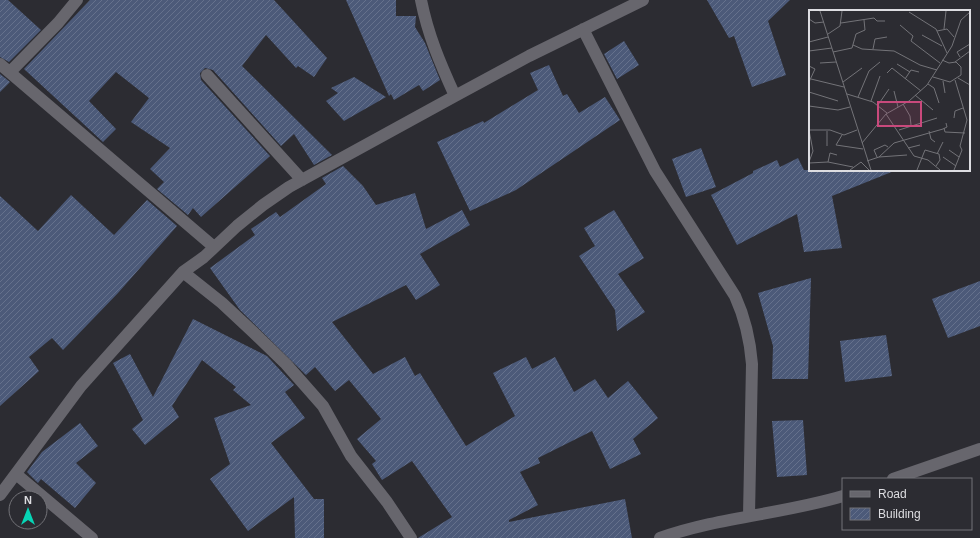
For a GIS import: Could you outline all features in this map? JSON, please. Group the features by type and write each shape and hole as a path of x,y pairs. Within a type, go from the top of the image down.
{"street":[{"path":"10,72 58,23 77,0"},
{"path":"422,0 427,28 433,48 455,96"},
{"path":"0,495 81,386 183,272 204,257 236,226 263,205 302,180 455,96 583,29 643,0"},
{"path":"583,29 655,171 735,296 742,311 750,340 752,364 749,515"},
{"path":"0,64 214,247"},
{"path":"208,75 302,180"},
{"path":"183,272 222,303 252,331 286,364 323,406 351,456 387,502 411,538"},
{"path":"896,478 980,449"},
{"path":"16,474 92,538"},
{"path":"660,538 749,515 826,501 842,496"}],"building":[{"path":"0,0 8,0 41,30 9,62 0,57"},
{"path":"90,0 274,0 327,58 314,77 298,66 296,68 266,35 242,66 332,155 314,165 294,134 281,146 213,70 205,68 200,73 201,80 270,156 201,217 193,208 188,215 157,189 164,182 150,169 170,148 131,122 149,98 116,72 89,101 116,129 103,142 24,69"},
{"path":"346,0 396,0 396,16 416,16 415,27 425,43 440,80 423,91 419,85 394,100 391,94 389,96"},
{"path":"707,0 790,0 768,21 786,75 752,87 734,36 729,38"},
{"path":"624,41 639,65 617,79 604,54"},
{"path":"549,65 563,96 567,94 579,113 605,97 620,120 516,190 470,211 437,142 483,121 484,123 538,90 530,73"},
{"path":"0,74 10,82 0,92"},
{"path":"354,77 386,97 344,121 326,101 338,93 331,88"},
{"path":"701,148 716,187 686,197 672,159"},
{"path":"798,158 804,170 809,171 894,171 832,196 842,248 804,252 797,214 737,245 711,195 753,173 753,171 777,160 780,167"},
{"path":"343,166 363,186 376,205 415,193 426,229 462,210 470,225 420,254 440,285 416,300 406,285 332,322 373,374 405,357 415,376 420,373 466,446 515,416 493,373 526,357 532,369 555,357 574,392 595,379 608,398 628,381 658,418 633,439 641,454 610,469 592,431 538,458 540,463 520,472 538,505 509,520 509,522 625,499 632,538 418,538 452,517 412,461 382,480 372,464 376,461 357,439 381,419 349,380 335,391 315,367 306,375 240,310 210,268 255,235 251,229 276,212 280,217 326,184 322,178"},
{"path":"71,195 114,235 147,200 177,226 118,293 63,350 52,338 29,357 39,371 0,406 0,196 38,231"},
{"path":"614,210 644,258 618,274 645,312 617,331 615,310 579,256 595,246 584,228"},
{"path":"811,278 808,379 772,379 773,346 758,293"},
{"path":"980,281 980,326 948,338 932,299"},
{"path":"193,319 267,356 294,385 285,392 305,418 271,443 314,499 324,499 324,538 295,538 294,497 248,531 210,479 230,464 214,418 251,405 233,390 236,387 202,360 172,406 179,417 145,445 132,429 143,420 113,363 130,354 153,397"},
{"path":"886,335 892,376 845,382 840,341"},
{"path":"803,420 807,475 777,477 772,421"},
{"path":"80,423 98,446 76,463 96,483 75,508 41,479 38,483 27,472 42,452"}]}
